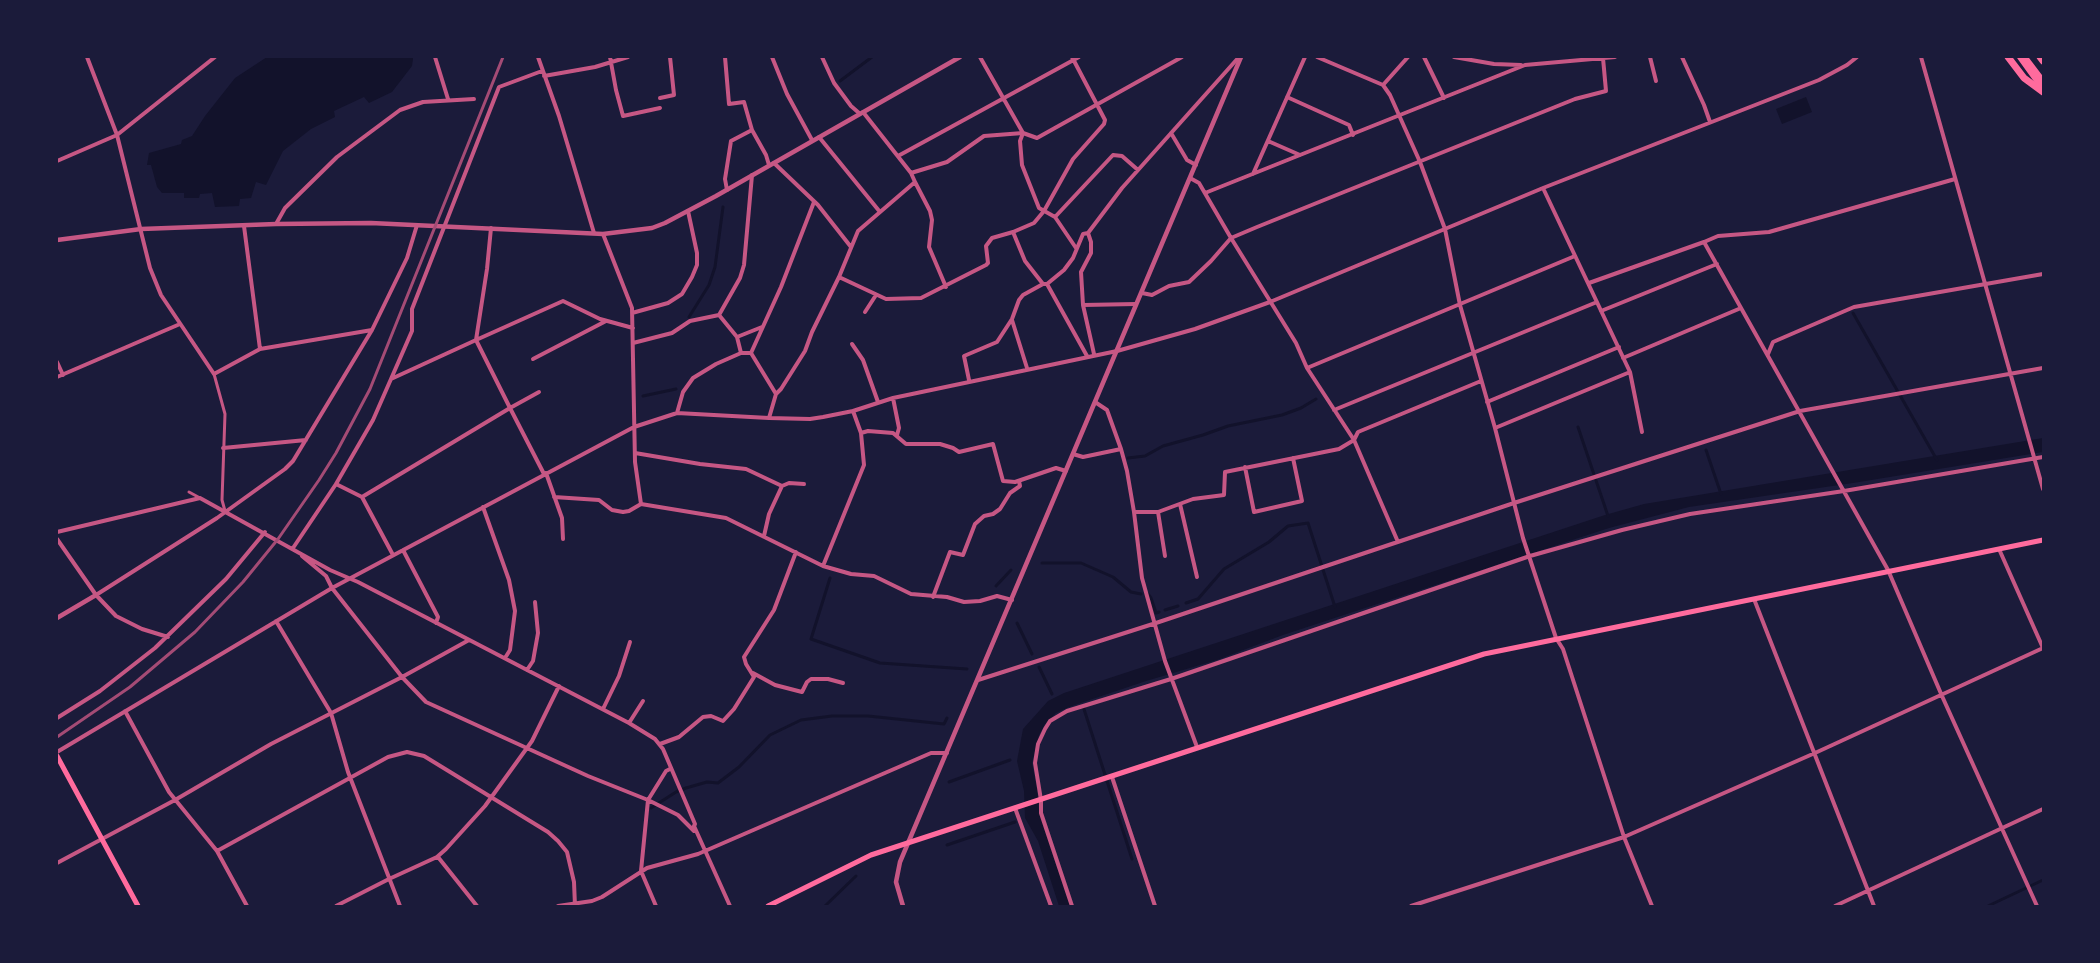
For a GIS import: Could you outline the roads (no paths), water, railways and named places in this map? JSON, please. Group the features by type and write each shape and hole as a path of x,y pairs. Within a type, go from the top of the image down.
{"highway":[{"path":"2008,57 2024,78 2043,90"},
{"path":"2022,57 2043,90"},
{"path":"2022,57 2043,82"},
{"path":"2040,57 2043,61"}],"main road":[{"path":"768,906 872,855 1484,654 2043,540"},
{"path":"58,758 138,906"}],"street":[{"path":"87,57 117,135 150,268 161,295 214,374 225,414 222,500 225,512"},
{"path":"57,161 117,135 215,57"},
{"path":"435,57 448,99"},
{"path":"538,57 559,116 594,233"},
{"path":"610,57 623,116 660,108"},
{"path":"293,548 336,484 373,420 412,331 412,309 499,87 543,74 612,63 628,57"},
{"path":"660,98 674,95 670,57"},
{"path":"725,57 729,104 744,102 752,130 771,164 814,202 851,247"},
{"path":"772,57 787,94 812,140"},
{"path":"822,57 834,82 851,106 861,112 911,173 930,211 932,220 929,247 946,287"},
{"path":"57,240 141,229 276,224 371,223 603,234 652,228 665,224 727,190 960,57"},
{"path":"980,57 1023,133 1020,141 1022,165 1039,208 1055,217 1076,248"},
{"path":"898,156 1079,57"},
{"path":"911,173 947,162 984,136 1023,133 1037,138 1182,57"},
{"path":"969,380 964,356 997,342 1012,319 1015,308 1023,295 1045,284 1064,270 1073,258 1083,234 1088,233 1138,170 1240,57"},
{"path":"903,906 896,882 900,862 1240,57"},
{"path":"1253,174 1305,57"},
{"path":"1317,57 1383,85 1390,94 1420,162 1445,229 1472,353 1495,428 1523,538 1556,638 1563,649 1624,837 1652,906"},
{"path":"1383,85 1408,57"},
{"path":"1424,57 1444,98"},
{"path":"1455,57 1494,64 1525,65 1615,57"},
{"path":"1650,57 1656,81"},
{"path":"1682,57 1710,122"},
{"path":"58,758 125,711 332,588 634,427 677,413 810,419 853,411 878,402 969,380 1117,351 1196,329 1270,302 1543,188 1819,80 1857,57"},
{"path":"1921,57 2043,489"},
{"path":"1142,293 1152,295 1169,286 1189,282 1212,261 1231,238 1575,99 1606,91 1603,58"},
{"path":"839,277 886,299 921,298 987,265 986,252 989,241 1034,223 1044,211 1073,159 1105,120 1072,59"},
{"path":"1205,193 1525,65"},
{"path":"1287,98 1349,125 1353,135"},
{"path":"276,224 285,208 337,157 400,110 423,102 474,99"},
{"path":"727,190 724,179 731,141 752,130"},
{"path":"1171,133 1187,160 1196,165"},
{"path":"818,137 880,212"},
{"path":"1268,141 1301,155"},
{"path":"1055,217 1113,155 1122,156 1138,170"},
{"path":"633,343 672,333 690,321 719,315 740,278 744,265 752,175"},
{"path":"1190,178 1199,183 1296,343 1307,368 1354,440 1398,542"},
{"path":"1589,283 1718,236 1768,232 1954,179"},
{"path":"769,418 776,394 805,351 858,231 915,182"},
{"path":"1543,188 1630,372 1642,432"},
{"path":"751,353 781,287 814,202"},
{"path":"632,313 668,303 682,294 692,278 697,265 698,253 688,211"},
{"path":"57,618 225,512 293,461 372,330 406,258 417,225"},
{"path":"244,226 260,349"},
{"path":"490,228 487,269 476,340 545,473 562,518 563,539"},
{"path":"1013,232 1025,261 1045,284 1074,329 1087,356"},
{"path":"1088,233 1091,253 1082,272 1083,305 1094,354"},
{"path":"603,234 632,313 635,453 641,504"},
{"path":"1704,242 1888,570 1941,696 2037,906"},
{"path":"1307,368 1575,256"},
{"path":"1601,311 1717,264"},
{"path":"1768,354 1773,342 1854,307 2043,274"},
{"path":"865,312 876,295"},
{"path":"391,379 563,301 606,321 633,328"},
{"path":"1334,410 1597,302"},
{"path":"1083,305 1136,304"},
{"path":"1623,358 1741,308"},
{"path":"719,315 737,337 741,353"},
{"path":"1012,319 1026,368"},
{"path":"533,359 606,321"},
{"path":"57,377 180,324"},
{"path":"737,337 763,327"},
{"path":"214,374 260,349 372,330"},
{"path":"852,344 863,360 878,402"},
{"path":"1487,402 1618,348"},
{"path":"677,413 683,392 693,378 741,353 751,353"},
{"path":"751,353 776,394"},
{"path":"57,362 63,375"},
{"path":"978,680 1514,502 1800,411 2043,368"},
{"path":"1495,428 1630,372"},
{"path":"1134,512 1158,512 1193,499 1224,495 1225,472 1339,449 1354,440 1358,432 1481,381"},
{"path":"362,497 539,392"},
{"path":"893,398 899,428 897,435"},
{"path":"1095,402 1107,410 1121,449 1134,512 1142,578 1165,661 1197,747"},
{"path":"823,566 864,465 861,433 853,411"},
{"path":"861,433 877,431 897,435 906,444 940,444 959,452 993,444 1003,481 1019,481 1056,468 1066,471"},
{"path":"223,448 306,440"},
{"path":"1073,454 1083,457 1121,449"},
{"path":"635,453 746,469 782,486"},
{"path":"1072,906 1041,813 1036,756 1050,721 1067,711 1171,679 1530,556 1622,530 1690,514 1844,491 2043,457"},
{"path":"1245,467 1254,512 1302,501 1293,458"},
{"path":"933,597 950,552 963,555 975,524 984,516 1000,509 1010,493 1020,486 1019,481"},
{"path":"764,536 769,514 782,486 789,483 804,484"},
{"path":"336,484 362,497 393,555"},
{"path":"189,492 649,735 660,744 693,818 694,831 678,815 648,800 430,705 402,677 332,588 326,576 293,548"},
{"path":"554,496 599,500 612,510 623,512 641,504 726,518 823,566 851,574 874,576 911,594 947,597 964,602 980,601 997,596 1012,600"},
{"path":"57,532 200,498"},
{"path":"1180,504 1197,577"},
{"path":"483,507 509,580 515,610 510,650 505,658"},
{"path":"1158,512 1165,556"},
{"path":"57,718 100,691 168,637 226,579 265,532"},
{"path":"57,538 96,595 116,616 128,623 168,637"},
{"path":"1411,906 1624,837 2043,649 1999,549"},
{"path":"403,550 438,617 436,623"},
{"path":"660,744 679,737 703,717 723,721 726,719 754,677 744,657 774,610 796,552"},
{"path":"1754,598 1874,906"},
{"path":"527,670 532,661 538,633 536,602"},
{"path":"276,621 332,713 351,779 400,906"},
{"path":"57,863 175,800 271,744 469,640"},
{"path":"603,709 619,676 630,642"},
{"path":"752,673 775,685 802,692 807,681 811,679 828,679 843,683"},
{"path":"336,906 437,857 491,799 532,741 559,686"},
{"path":"629,723 643,701"},
{"path":"125,711 175,800 217,851 248,906"},
{"path":"217,851 388,757 407,752 424,756 548,832 558,841 567,852 574,882 575,904"},
{"path":"558,906 592,901 602,897 640,871 705,850 930,753 947,753"},
{"path":"656,906 640,871 648,800 666,771 670,769"},
{"path":"1112,777 1155,906"},
{"path":"1017,808 1051,906"},
{"path":"1835,906 2043,809"},
{"path":"694,826 730,906"},
{"path":"437,857 477,906"}],"waterway":[{"path":"840,81 872,57"},
{"path":"689,317 709,285 715,267 723,207"},
{"path":"1853,313 1937,460"},
{"path":"643,396 676,389"},
{"path":"1128,458 1145,456 1163,446 1228,426 1282,415 1316,399"},
{"path":"1578,427 1608,516"},
{"path":"1706,450 1721,494"},
{"path":"1308,523 1335,607"},
{"path":"1186,603 1198,599 1224,569 1269,542 1288,526 1308,523"},
{"path":"1042,563 1081,563 1113,577 1131,592 1141,594"},
{"path":"996,586 1011,570"},
{"path":"830,578 811,639 880,663 967,669"},
{"path":"1148,594 1156,613 1159,612"},
{"path":"1165,610 1178,606"},
{"path":"1017,623 1032,654"},
{"path":"1039,667 1052,694"},
{"path":"1083,706 1132,859"},
{"path":"651,808 686,788 707,782 718,783 739,767 770,735 801,720 832,716 868,716 944,724 947,718"},
{"path":"949,782 1010,760"},
{"path":"947,845 1015,822"},
{"path":"825,906 856,876"},
{"path":"1988,906 2043,880"}],"railway":[{"path":"57,737 130,687 195,632 243,582 278,539 319,480 370,389 503,57"}]}
